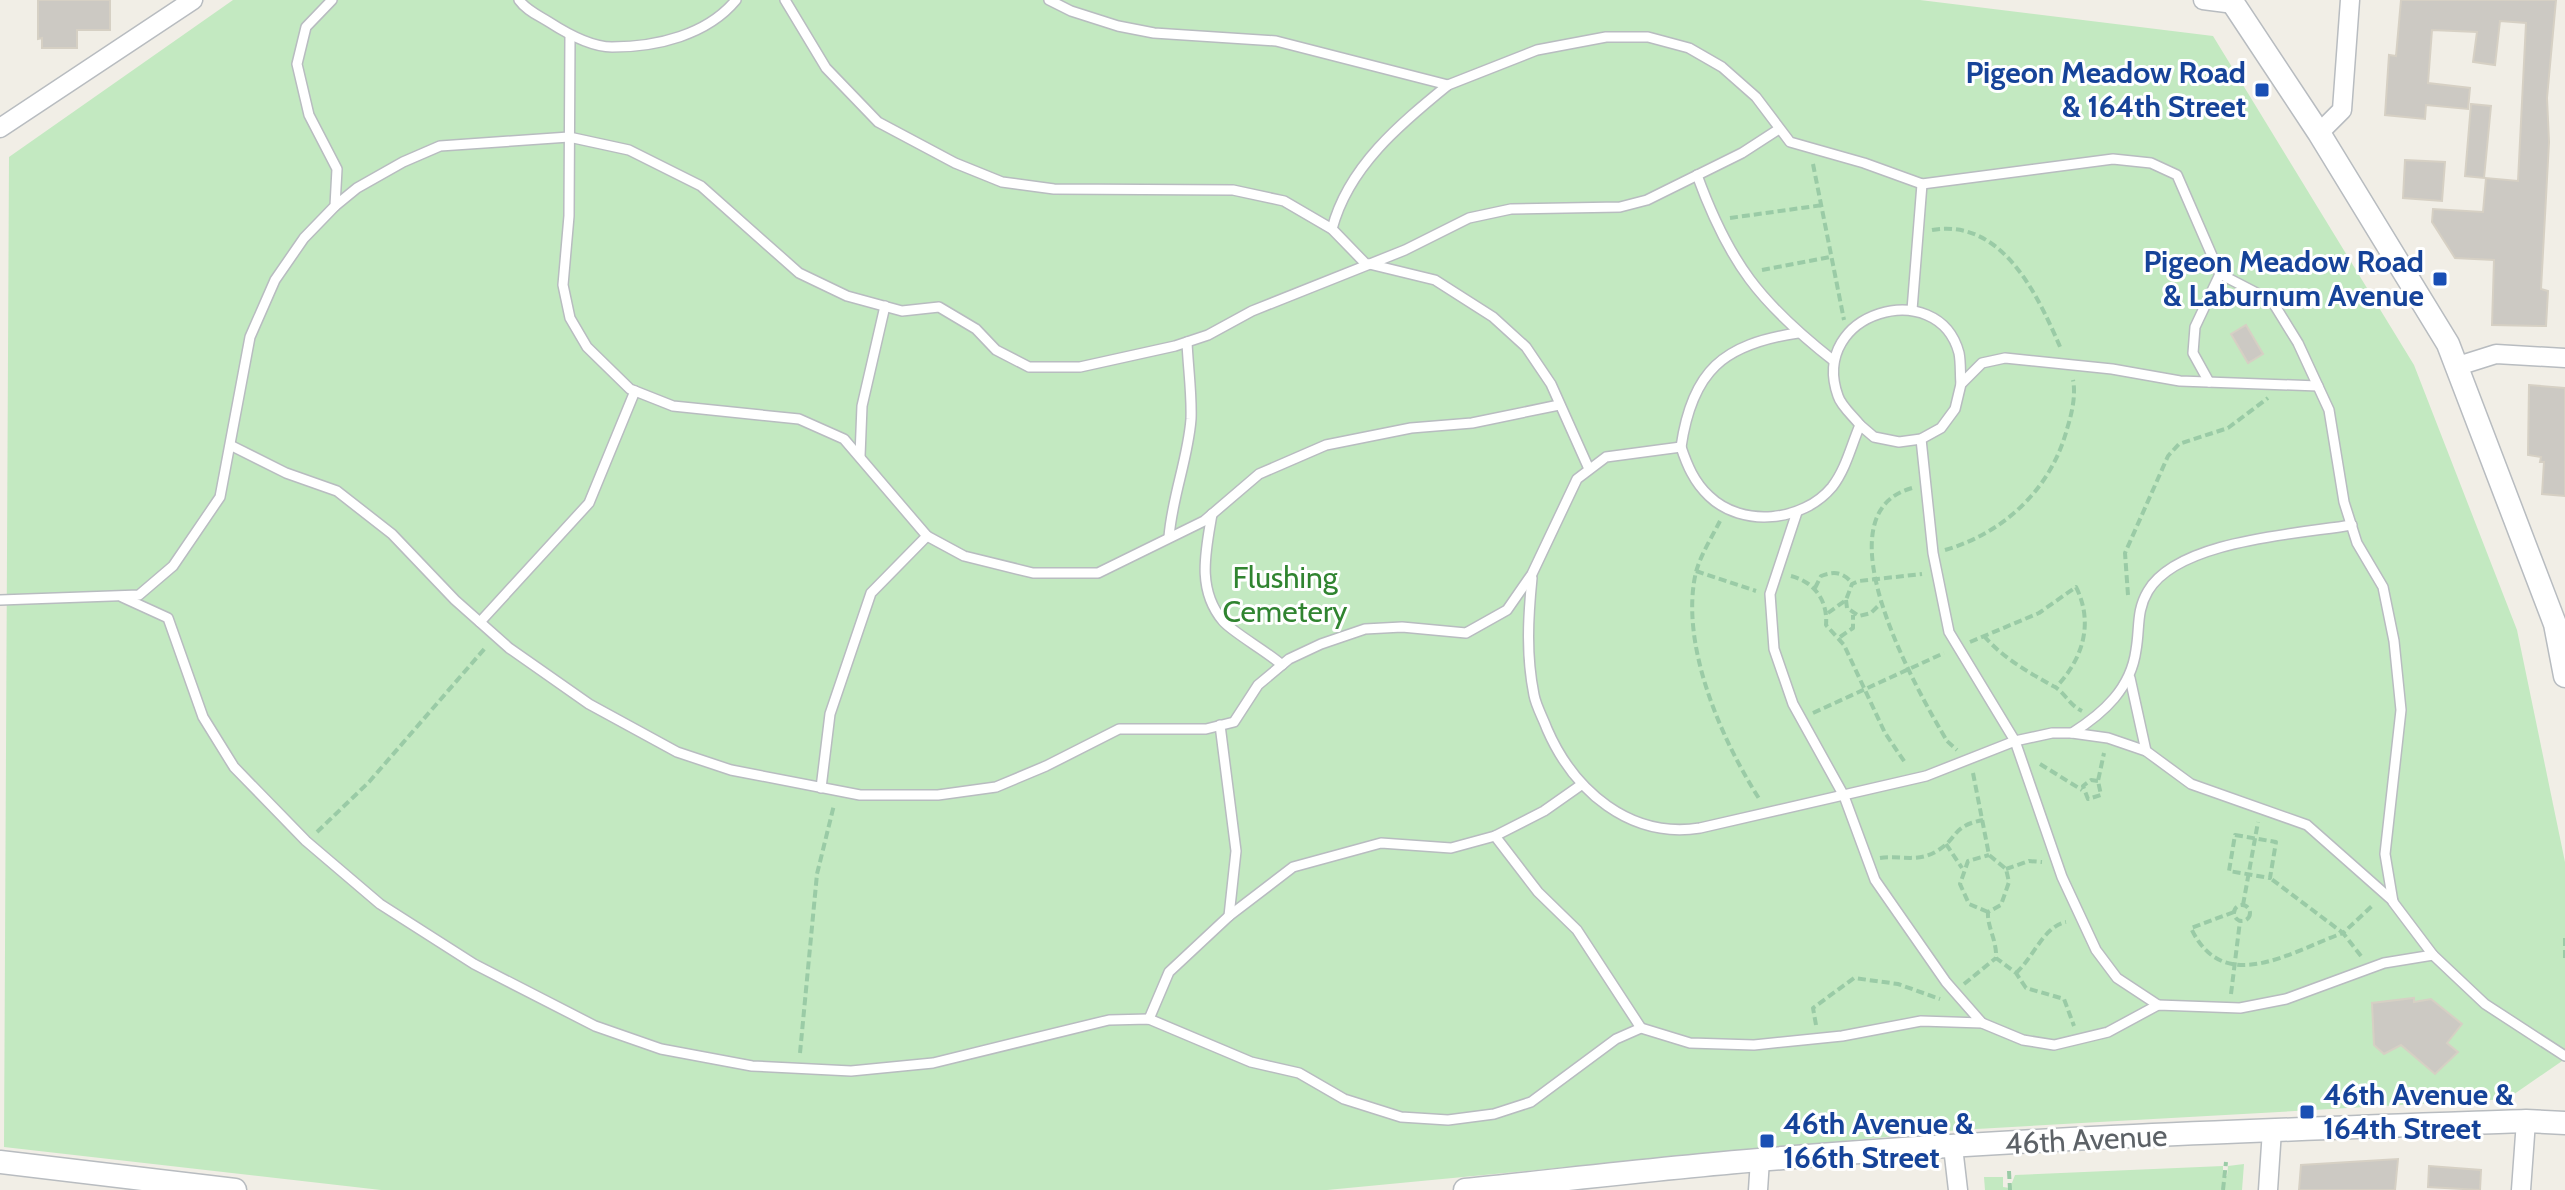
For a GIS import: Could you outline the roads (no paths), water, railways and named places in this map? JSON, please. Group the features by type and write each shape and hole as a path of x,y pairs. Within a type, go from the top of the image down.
{"street":[{"path":"0,128 193,0"},
{"path":"2203,0 2233,1 2319,133 2458,366 2555,624 2565,676"},
{"path":"2319,133 2342,110 2350,0"},
{"path":"2458,366 2496,354 2565,358"},
{"path":"2521,1190 2526,1121"},
{"name":"46th Avenue","path":"1465,1190 1760,1160 1953,1147 2272,1130 2564,1121"},
{"path":"2268,1190 2272,1130"},
{"path":"1953,1147 1958,1190"},
{"path":"1758,1190 1760,1160"},
{"path":"0,1162 232,1190"}],"lane":[{"path":"332,0 306,27 297,64 309,115 337,169 335,206"},
{"path":"519,0 524,7 570,35 610,48 686,37 724,15 736,0"},
{"path":"785,0 826,68 878,122 955,163 1002,182 1054,189 1233,190 1284,201 1332,229 1365,263 1435,280 1493,317 1526,347 1551,384 1589,469"},
{"path":"1049,0 1071,11 1118,26 1154,33 1276,41 1448,85"},
{"path":"570,35 569,216 563,268 565,302 587,347 635,391 673,406 799,419 844,439 927,536 964,556 1033,573 1098,573 1212,514 1259,474 1326,445 1411,428 1472,423 1559,405"},
{"path":"1332,229 1338,205 1364,165 1399,125 1448,85 1537,50 1606,37 1648,37 1689,48 1742,82 1790,142 1864,163 1922,184 2113,159 2151,163 2177,175 2220,274 2272,301 2318,386 2329,410 2344,502 2357,543 2383,587 2394,641 2401,710 2385,854 2393,902"},
{"path":"0,600 139,595 173,566 220,497 250,337 275,280 304,238 335,206 368,182 440,146 569,137 629,150 701,186 799,273 847,296 902,311 939,307 976,329 996,350 1029,367 1080,367 1187,342 1365,263 1405,250 1469,218 1522,208 1620,207 1647,200 1742,153 1779,129"},
{"path":"1697,175 1713,221 1743,273 1798,333 1834,361"},
{"path":"1912,310 1922,184"},
{"path":"2209,382 2193,353 2195,327 2220,274"},
{"path":"860,456 862,406 885,306"},
{"path":"1912,310 1940,325 1958,352 1961,384 1955,409 1941,428 1921,439 1899,442 1874,437 1860,425 1838,397 1834,361 1847,332 1876,312 1912,310"},
{"path":"1798,333 1760,339 1721,358 1697,388 1685,420 1681,447 1689,470 1709,496 1727,508 1754,517 1797,512 1830,489 1843,470 1860,425"},
{"path":"1169,537 1171,507 1182,473 1191,418 1187,342"},
{"path":"1961,384 1982,363 2005,358 2209,382 2318,386"},
{"path":"480,622 589,503 635,391"},
{"path":"1921,439 1933,553 1949,632 2015,741 2057,864 2096,950 2117,978 2158,1005"},
{"path":"232,446 286,473 337,491 392,534 495,636 589,704 677,752 731,770 860,795 938,795 996,787 1119,729 1206,729 1234,722 1258,685 1282,665 1321,644 1365,629 1402,627 1466,633 1507,610 1532,574 1577,479 1606,457 1681,447"},
{"path":"1797,512 1770,594 1774,649 1793,704 1844,796 1875,880 1956,993 1982,1023"},
{"path":"1212,514 1203,566 1209,596 1224,622 1282,665"},
{"path":"2072,733 2099,716 2130,678 2137,649 2138,612 2149,588 2172,567 2284,533 2352,525"},
{"path":"821,788 830,714 871,593 927,536"},
{"path":"1532,574 1526,635 1534,698 1556,750 1581,785 1593,798 1636,822 1674,832 1926,776 2015,741 2052,733 2108,738 2146,751 2191,784 2307,825 2393,902 2433,955 2485,1004 2565,1056"},
{"path":"122,597 168,618 183,668 211,730 234,767 306,841 380,904 474,964 580,1020 661,1049 752,1066 851,1071 933,1063 1109,1020 1149,1019 1251,1062 1299,1073 1344,1099 1401,1117 1448,1120 1494,1114 1531,1102 1616,1039 1641,1028"},
{"path":"2130,678 2146,751"},
{"path":"1220,725 1236,851 1229,916"},
{"path":"1149,1019 1169,972 1229,916 1293,867 1381,843 1451,848 1495,836 1544,811 1581,785"},
{"path":"1495,836 1538,892 1577,930 1641,1028 1690,1043 1754,1045 1821,1038 1921,1021 1982,1023 2023,1040 2054,1045 2108,1032 2158,1005 2229,1008 2286,999 2370,968 2433,955"}],"place":[{"name":"Pigeon Meadow Road & 164th Street","path":"2262,90"},
{"name":"Pigeon Meadow Road & Laburnum Avenue","path":"2440,279"},
{"name":"46th Avenue & 164th Street","path":"2307,1112"},
{"name":"46th Avenue & 166th Street","path":"1767,1141"}],"park label":[{"name":"Flushing Cemetery","path":"1285,595"}]}
